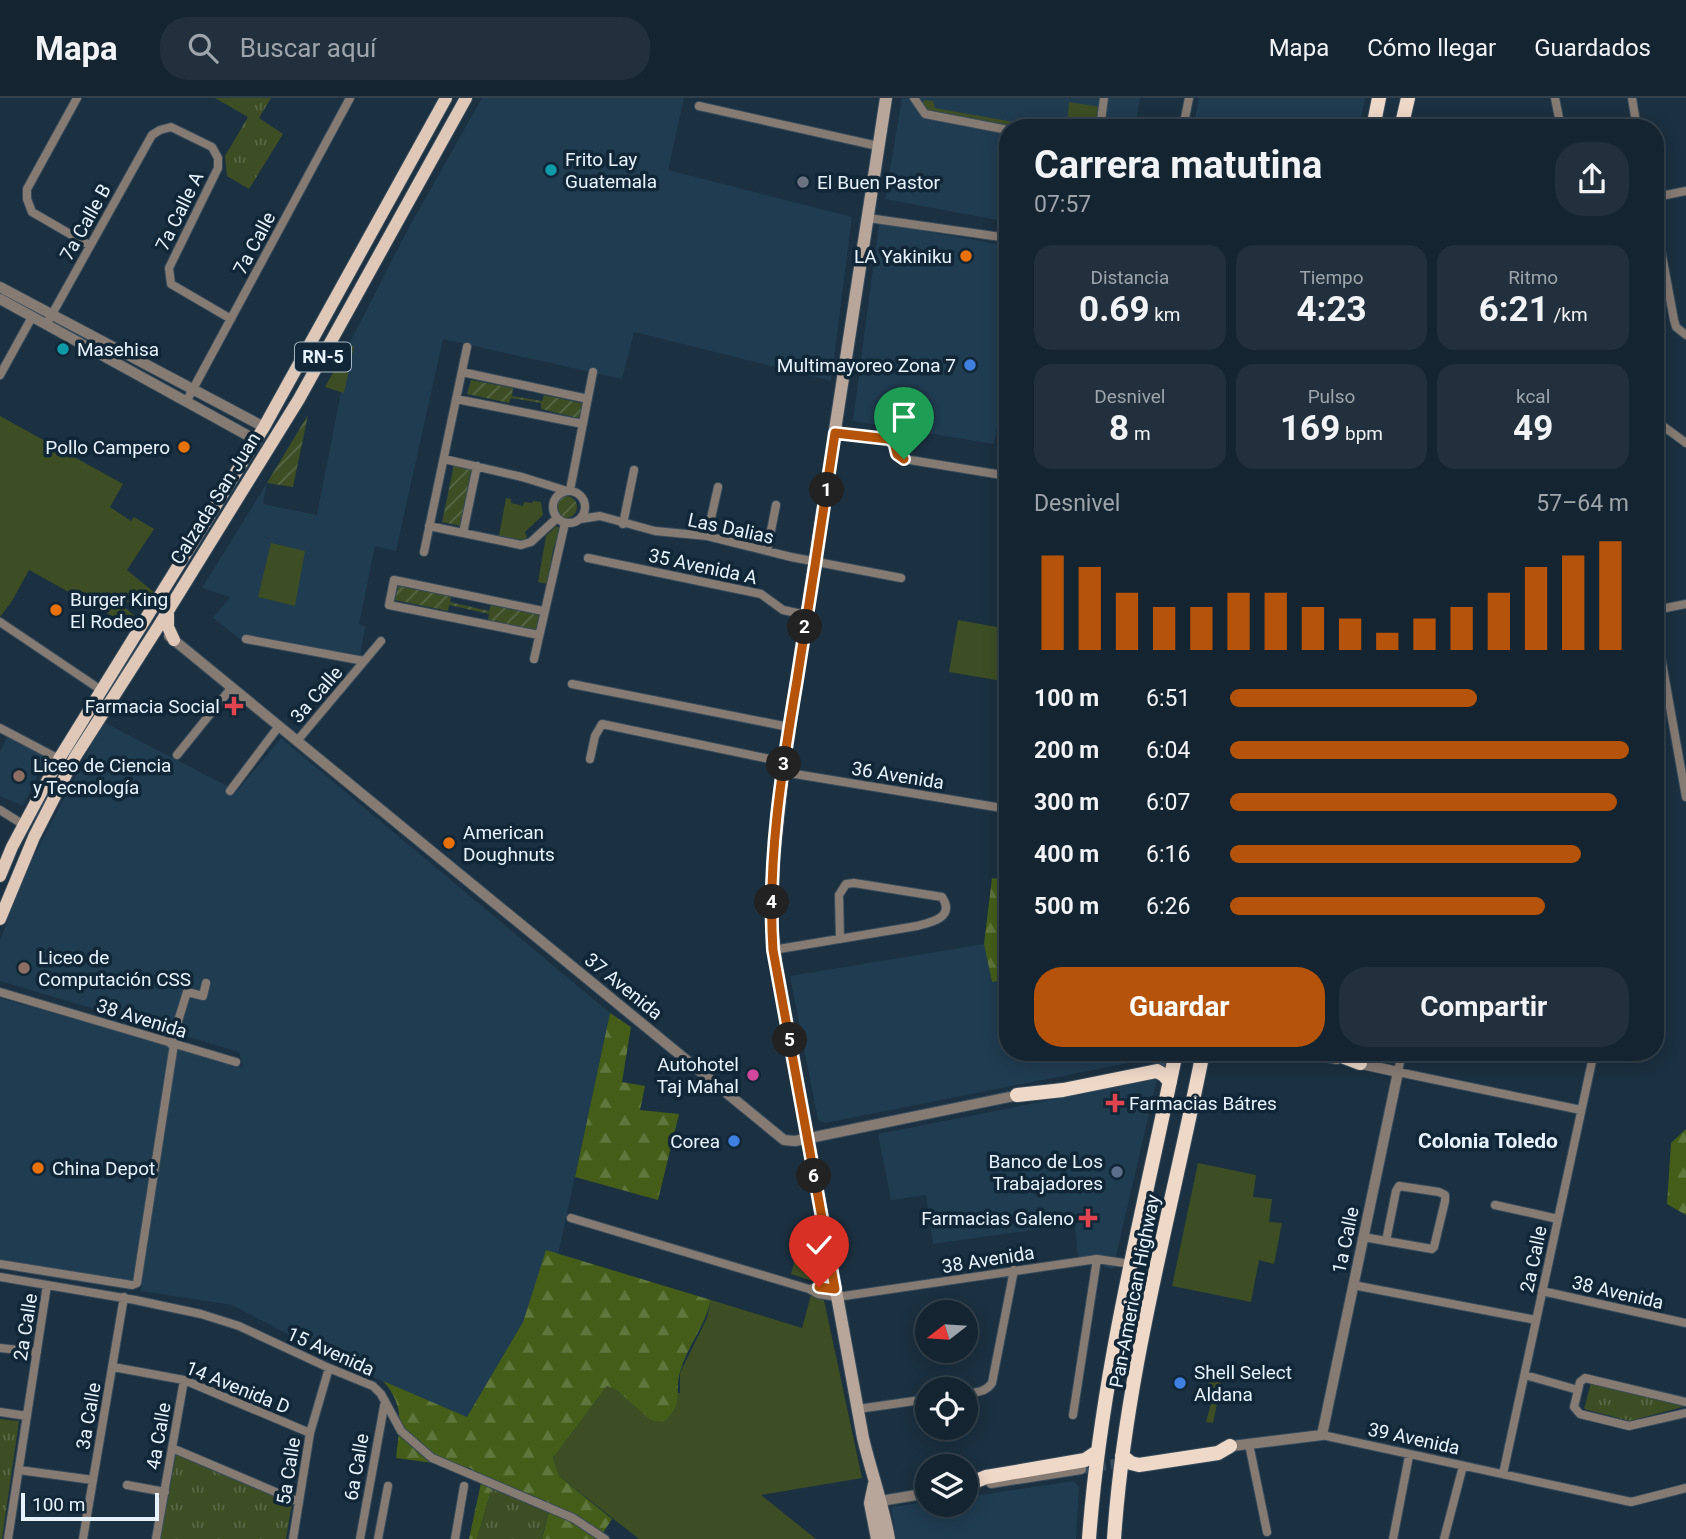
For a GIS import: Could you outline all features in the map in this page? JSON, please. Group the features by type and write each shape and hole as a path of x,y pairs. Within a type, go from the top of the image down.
{"highway":[{"path":"1375,119 1379,98"},
{"path":"1403,119 1408,98"},
{"name":"Pan-American Highway","path":"1089,1539 1097,1452 1130,1264 1175,1061"},
{"name":"Pan-American Highway","path":"1114,1539 1152,1294 1202,1061"},
{"path":"1355,1061 1360,1063"},
{"path":"1017,1095 1063,1090 1157,1071 1170,1082"},
{"path":"1127,1458 1131,1463 1139,1465 1218,1453 1230,1446"},
{"path":"978,1481 1085,1460 1097,1452"}],"main road":[{"name":"Calzada San Juan","path":"0,876 59,759 264,427 446,98"},
{"name":"Calzada San Juan","path":"0,919 34,837 75,757 299,399 466,98"},
{"path":"877,1539 874,1484 773,950 771,918 774,855 789,727 886,98"},
{"path":"169,609 167,627 174,640"},
{"path":"876,1501 889,1539"}],"street":[{"path":"77,98 27,189 27,199 32,212 89,246"},
{"name":"7a Calle","path":"186,402 351,98"},
{"path":"914,98 925,114 999,128"},
{"path":"1101,119 1104,98"},
{"path":"1185,119 1189,98"},
{"path":"1555,98 1559,119"},
{"path":"1632,98 1636,119"},
{"path":"699,106 878,146"},
{"name":"7a Calle B","path":"49,320 152,135 171,127 212,147 218,158 218,168"},
{"name":"7a Calle A","path":"218,168 169,268 171,284 231,319"},
{"path":"1664,195 1686,191"},
{"path":"868,218 999,237"},
{"path":"1664,266 1674,320 1684,334"},
{"path":"0,287 49,320 186,402 256,440"},
{"path":"0,299 32,317 49,320 264,427"},
{"path":"0,375 32,317"},
{"path":"424,552 467,347"},
{"path":"462,372 588,399"},
{"path":"444,459 477,466 567,490 580,495 584,499 585,510 580,519 573,523 561,520 552,510 554,500 567,490 593,372"},
{"path":"456,399 583,424"},
{"path":"1664,427 1686,443"},
{"path":"835,433 888,439 894,442 897,454 904,459 999,475"},
{"path":"463,533 477,466"},
{"path":"623,524 634,470"},
{"path":"707,536 718,487"},
{"name":"Las Dalias","path":"584,499 600,516 623,524 655,531 707,536 901,578"},
{"path":"767,551 776,505"},
{"name":"Las Dalias","path":"580,519 600,516"},
{"path":"429,526 522,545 539,537 561,520"},
{"path":"534,659 561,520"},
{"name":"35 Avenida A","path":"588,558 761,594 783,610 807,615"},
{"path":"539,635 389,605 394,580 543,611"},
{"path":"1664,608 1686,604"},
{"name":"37 Avenida","path":"145,617 784,1140 790,1142 1159,1064"},
{"path":"0,622 101,690"},
{"path":"246,639 362,665"},
{"name":"3a Calle","path":"297,741 381,641"},
{"path":"572,684 789,727"},
{"path":"177,755 232,687"},
{"path":"1664,693 1686,797"},
{"name":"36 Avenida","path":"590,759 595,736 602,724 784,767 999,807"},
{"path":"230,790 279,726"},
{"path":"0,728 59,759"},
{"path":"0,810 24,825"},
{"path":"773,950 840,939 934,921 943,917 946,903 942,897 846,884 839,895 840,939"},
{"path":"0,1264 132,1285 137,1283 173,1044 187,992 203,996 206,983"},
{"name":"38 Avenida","path":"0,992 236,1062"},
{"path":"1349,1061 1581,1110"},
{"name":"1a Calle","path":"1322,1435 1400,1061"},
{"name":"2a Calle","path":"1503,1474 1592,1061"},
{"path":"1363,1237 1386,1241 1432,1249 1445,1195 1399,1186 1386,1241"},
{"path":"1495,1205 1558,1219"},
{"name":"38 Avenida","path":"571,1217 818,1294 851,1295 1097,1259 1130,1264"},
{"path":"1073,1415 1097,1259"},
{"path":"978,1391 989,1388 992,1383 1014,1270"},
{"name":"15 Avenida","path":"0,1277 124,1297 201,1314 239,1326 373,1386 401,1431 432,1458 573,1518 605,1539"},
{"name":"2a Calle","path":"8,1539 47,1285"},
{"path":"1353,1285 1536,1320"},
{"name":"38 Avenida","path":"1542,1290 1686,1323"},
{"name":"3a Calle","path":"83,1539 124,1297"},
{"path":"0,1348 37,1352"},
{"name":"14 Avenida D","path":"113,1367 184,1380 310,1433"},
{"name":"5a Calle","path":"293,1539 310,1433 329,1368"},
{"path":"1525,1376 1578,1390"},
{"path":"1686,1402 1585,1378 1581,1380 1574,1407 1577,1413 1629,1426 1686,1413"},
{"name":"4a Calle","path":"156,1539 184,1380"},
{"name":"6a Calle","path":"359,1539 384,1401"},
{"path":"858,1409 915,1401"},
{"path":"0,1412 27,1416"},
{"name":"39 Avenida","path":"1230,1446 1322,1435 1631,1502 1686,1488"},
{"path":"1249,1444 1267,1532"},
{"path":"172,1448 299,1502"},
{"path":"1392,1539 1409,1456"},
{"path":"1444,1539 1463,1466"},
{"path":"978,1484 1082,1469"},
{"path":"19,1470 93,1480"},
{"path":"127,1485 164,1492"},
{"name":"6a Calle","path":"378,1539 388,1486"},
{"path":"455,1539 464,1486"},
{"path":"876,1501 915,1495"}],"shaded area":[{"path":"482,98 684,98 668,170 852,217 831,381 634,332 622,379 443,339 396,551 375,546 359,624 365,627 359,664 245,643 213,618 230,597 202,588 267,483 263,504 317,515 341,392 344,392 353,346 347,348 409,227"},
{"path":"902,98 1140,98 1136,119 999,119 999,220 885,199"},
{"path":"1199,98 1365,98 1361,119 1195,119"},
{"path":"879,223 999,244 999,416 994,444 853,421"},
{"path":"103,722 237,791 281,738 610,1013 558,1255 546,1250 523,1322 467,1417 357,1370 232,1305 141,1291 142,1282 0,1261 0,998 243,1067 239,1052 0,981 0,941 24,876"},
{"name":"Liceo de Ciencia y Tecnología","path":"7,737 47,756 23,806 0,796 0,752"},
{"path":"984,944 992,981 999,980 999,1061 1139,1061 825,1123 818,1120 790,976"},
{"path":"1157,1079 1113,1269 1078,1258 1075,1224 933,1244 926,1195 891,1200 878,1134"},
{"path":"1074,1481 1079,1487 1076,1539 896,1539 891,1507 915,1504 915,1517 978,1517 978,1495"}],"green space":[{"path":"215,98 271,98 259,118 283,134 249,189 227,176 225,156 248,117"},
{"path":"925,100 933,101 935,108 999,119 999,124 931,113 921,103"},
{"path":"1069,102 1101,107 1099,119 1068,119"},
{"path":"354,346 344,393 325,387 347,348"},
{"path":"471,380 513,388 512,396 542,401 544,395 585,404 582,419 541,409 541,403 511,398 509,403 467,394"},
{"path":"308,415 293,487 267,483"},
{"path":"0,416 123,484 110,507 131,521 134,517 154,529 127,570 155,593 147,605 137,599 134,606 120,597 117,601 138,619 132,627 29,570 0,617"},
{"path":"454,465 473,468 461,526 442,522"},
{"path":"566,496 574,499 577,507 574,515 566,518 558,515 555,507 558,499"},
{"path":"506,498 511,499 511,503 523,506 524,502 541,502 543,515 525,532 527,537 524,540 499,536"},
{"path":"556,526 560,528 547,584 538,582 546,536"},
{"path":"271,543 305,551 295,606 258,597"},
{"path":"398,586 451,596 450,602 489,611 491,605 539,615 536,630 488,621 489,614 449,605 448,611 395,600"},
{"path":"958,620 999,627 999,680 949,672"},
{"path":"992,878 999,879 999,981 992,982 984,944"},
{"path":"610,1013 631,1027 622,1082 645,1086 640,1110 679,1114 658,1200 575,1177"},
{"path":"1686,1129 1686,1215 1667,1204 1671,1143"},
{"path":"1198,1163 1256,1175 1253,1197 1272,1199 1269,1222 1282,1223 1274,1264 1259,1260 1251,1302 1172,1286"},
{"path":"800,1241 815,1245 822,1284 791,1274"},
{"path":"546,1250 711,1300 705,1319 683,1363 678,1379 678,1398 670,1416 663,1422 651,1420 618,1391 607,1386 553,1458 559,1476 612,1519 599,1539 542,1539 550,1507 493,1484 477,1539 469,1539 481,1483 478,1474 470,1468 396,1458 398,1408 383,1381 467,1417 523,1322"},
{"path":"811,1295 824,1300 862,1478 761,1495 816,1539 639,1539 559,1476 553,1458 607,1386 632,1402 680,1393 680,1373 707,1318 711,1300 802,1328"},
{"path":"1214,1379 1222,1380 1213,1423 1206,1422 1213,1396 1210,1395 1208,1383"},
{"path":"1591,1383 1686,1406 1630,1421 1584,1409"},
{"path":"0,1419 19,1421 2,1539 0,1539"},
{"path":"176,1454 292,1503 286,1539 160,1539"},
{"path":"493,1484 518,1489 550,1507 542,1539 477,1539"}],"tunnel":[{"path":"1159,1064 1166,1061"},
{"path":"1081,1469 1127,1462"}],"place":[{"name":"Frito Lay Guatemala","path":"551,170"},
{"name":"El Buen Pastor","path":"803,182"},
{"name":"LA Yakiniku","path":"966,256"},
{"name":"Masehisa","path":"63,349"},
{"name":"Multimayoreo Zona 7","path":"970,365"},
{"name":"Pollo Campero","path":"184,447"},
{"name":"Burger King El Rodeo","path":"56,610"},
{"name":"Farmacia Social","path":"234,706"},
{"name":"Liceo de Ciencia y Tecnología","path":"19,776"},
{"name":"American Doughnuts","path":"449,843"},
{"name":"Liceo de Computación CSS","path":"24,968"},
{"name":"Autohotel Taj Mahal","path":"753,1075"},
{"name":"Farmacias Bátres","path":"1115,1103"},
{"name":"Corea","path":"734,1141"},
{"name":"China Depot","path":"38,1168"},
{"name":"Banco de Los Trabajadores","path":"1117,1172"},
{"name":"Farmacias Galeno","path":"1088,1218"},
{"name":"Shell Select Aldana","path":"1180,1383"}],"district":[{"name":"Colonia Toledo","path":"1488,1141"}],"route":[{"path":"819,1287 835,1289 773,950 771,918 774,855 789,727 835,433 888,439 894,442 897,454 904,459"}]}
